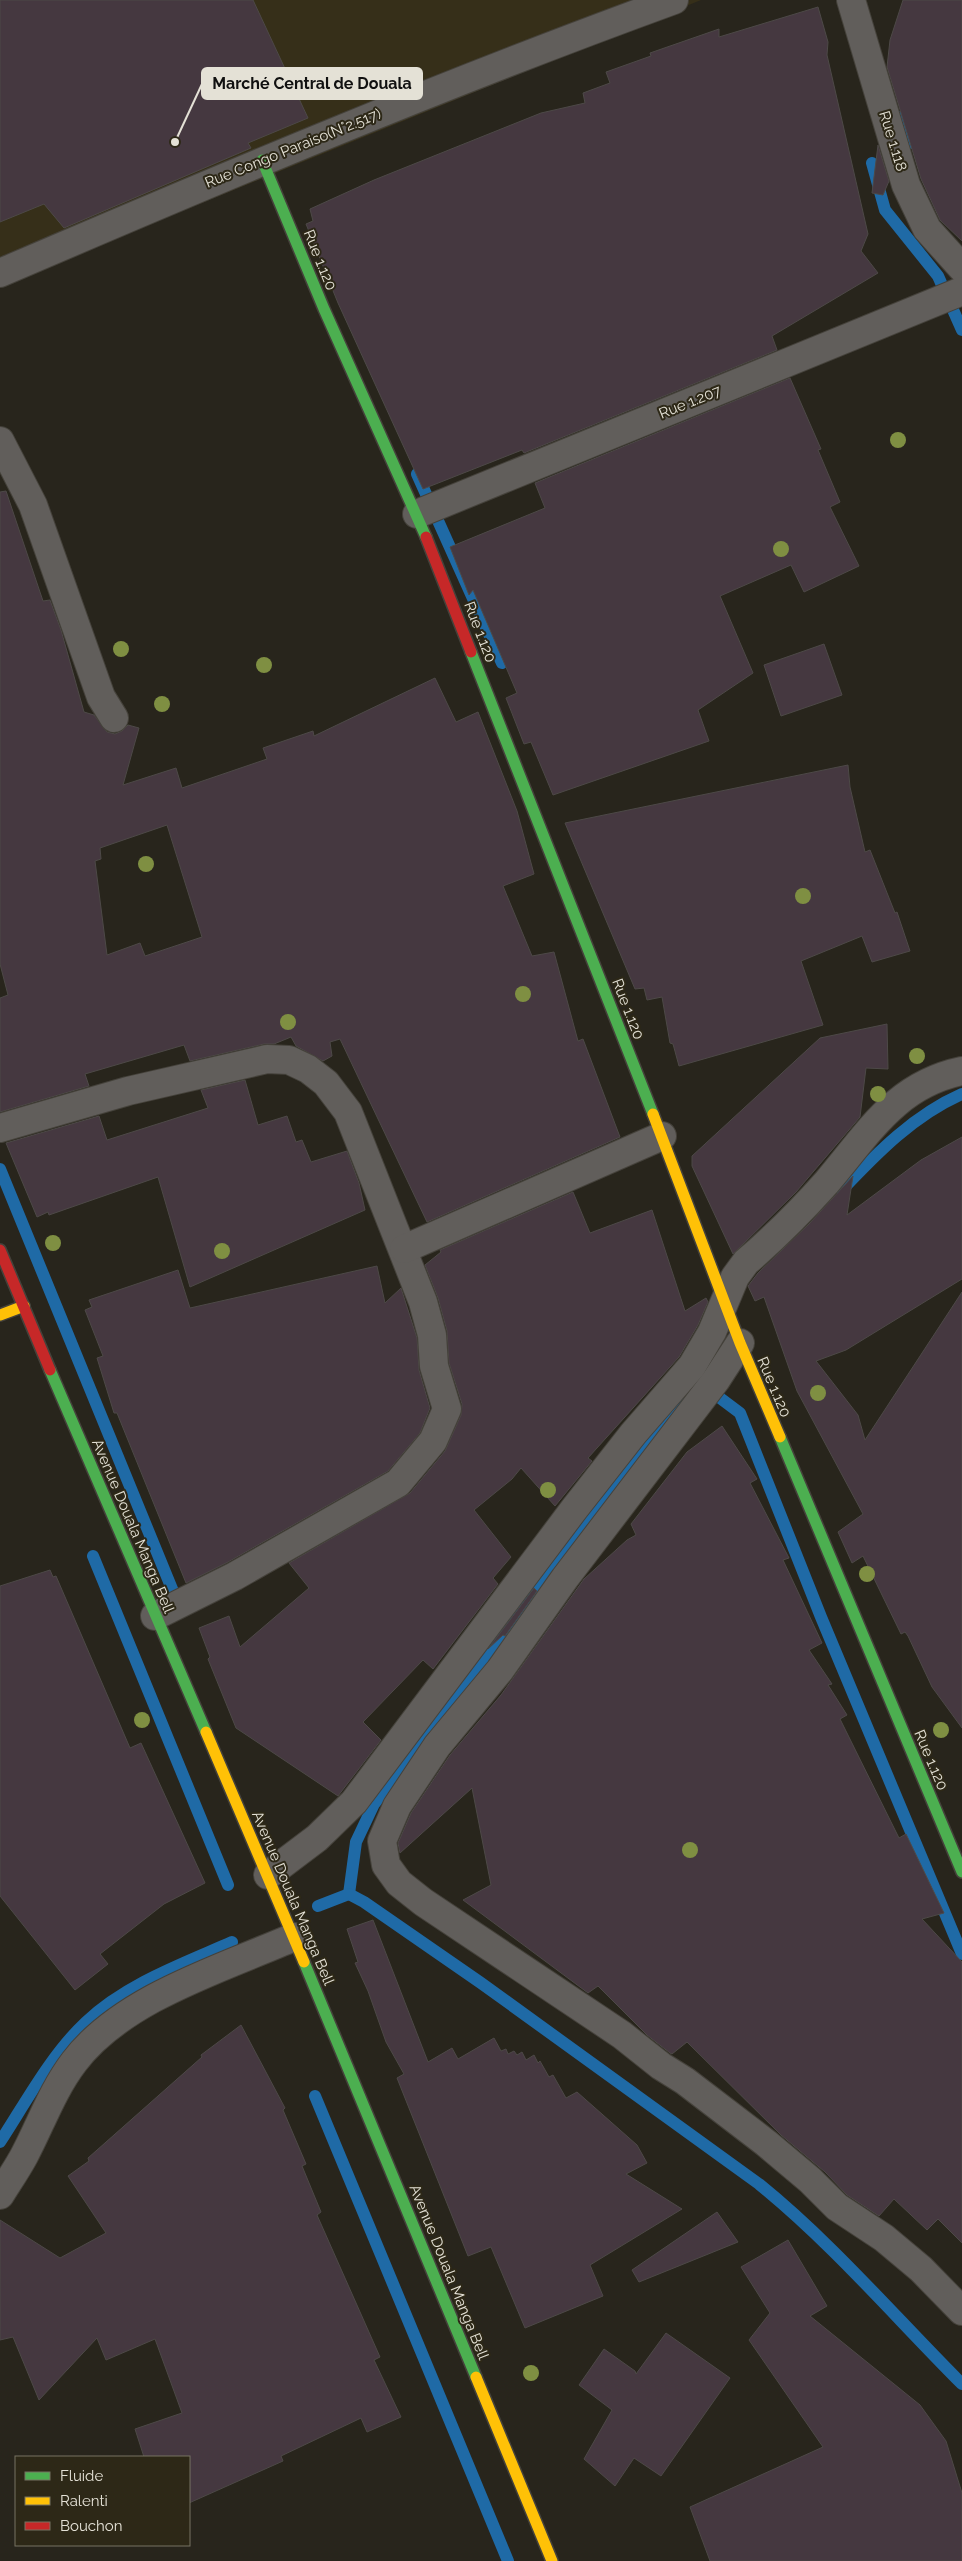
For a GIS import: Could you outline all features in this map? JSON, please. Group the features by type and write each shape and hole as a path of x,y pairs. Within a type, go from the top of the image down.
{"street":[{"name":"Rue Congo Paraiso(N°2.517)","path":"0,273 262,160 554,44 674,0"},
{"name":"Rue 1.118","path":"851,0 906,185 927,229 962,268"},
{"name":"Rue 1.120","path":"262,160 324,309 417,514 662,1136 740,1344 962,1872"},
{"name":"Rue 1.207","path":"417,514 962,291"},
{"path":"0,441 33,505 101,697 114,718"},
{"path":"0,1128 128,1091 267,1060 289,1060 308,1069 326,1083 348,1112 424,1302 432,1335 434,1366 447,1404 444,1418 433,1440 398,1483 235,1576 155,1616"},
{"path":"268,1875 317,1838 354,1802 575,1508 633,1434 692,1366 712,1332 723,1300 746,1262 826,1183 880,1116 902,1098 930,1081 962,1071"},
{"path":"404,1249 662,1136"},
{"name":"Avenue Douala Manga Bell","path":"0,1250 155,1616 268,1875 552,2561"},
{"path":"0,1315 24,1306"},
{"path":"740,1344 716,1380 565,1578 500,1670 437,1746 397,1806 382,1841 386,1865 399,1883 423,1902 622,2035 766,2143 810,2180 837,2207 884,2238 921,2269 962,2311"},
{"path":"0,2195 24,2156 53,2095 75,2061 103,2033 139,2006 180,1986 294,1937"}],"shaded area":[{"path":"0,0 701,0 0,285"}],"building":[{"path":"0,0 253,0 308,118 248,143 251,148 64,228 44,204 0,222"},
{"path":"903,0 962,0 962,241 940,220 921,179 887,67 890,40"},
{"path":"818,7 828,42 827,55 868,234 861,251 878,273 772,336 777,350 524,453 522,450 423,489 338,303 306,224 313,221 310,209 374,180 541,113 585,103 583,93 610,83 606,72 651,56 650,53 719,29 719,37"},
{"path":"878,145 889,181 883,195 872,193"},
{"path":"790,378 821,449 818,450 840,502 830,507 859,566 804,592 791,565 720,596 753,673 698,710 709,741 553,795 531,742 524,744 506,698 517,693 473,590 469,595 450,547 545,508 535,483"},
{"path":"6,491 43,601 50,600 61,630 84,712 94,715 107,732 115,734 122,731 128,725 139,728 123,785 176,768 182,788 267,759 263,748 313,731 314,736 435,678 456,722 478,712 517,811 534,874 503,886 532,956 554,952 578,1041 583,1039 620,1137 427,1222 340,1039 330,1042 332,1056 323,1061 296,1046 291,1037 274,1044 264,1044 190,1061 184,1045 85,1074 89,1086 0,1112 0,998 8,995 0,964 0,492","holes":["167,825 202,937 145,956 140,943 107,955 95,861 101,859 100,848"]},
{"path":"824,644 842,695 781,716 764,665"},
{"path":"848,765 850,787 865,852 870,850 895,913 897,912 910,951 872,962 862,936 801,961 823,1025 679,1066 673,1044 670,1043 662,997 647,1000 644,988 635,989 565,823"},
{"path":"887,1024 888,1069 866,1068 860,1117 796,1192 733,1254 692,1166 692,1156 820,1038"},
{"path":"245,1080 258,1125 287,1116 296,1142 302,1140 311,1162 347,1151 359,1183 365,1210 190,1287 158,1177 49,1215 48,1212 37,1217 6,1143 99,1116 107,1140 208,1108 201,1090"},
{"path":"962,1137 962,1279 846,1350 816,1361 858,1415 865,1440 962,1292 962,1728 932,1687 908,1636 905,1632 901,1634 863,1556 852,1563 838,1532 863,1514 797,1391 764,1297 755,1301 748,1286 758,1273 809,1224 853,1176 847,1215 921,1160"},
{"path":"573,1192 590,1233 652,1210 685,1311 706,1298 708,1302 698,1325 679,1357 588,1458 592,1461 555,1506 521,1468 512,1479 474,1510 511,1557 493,1578 498,1584 433,1669 423,1660 363,1722 381,1740 338,1796 236,1728 208,1659 210,1657 199,1628 229,1616 240,1647 309,1588 289,1563 410,1493 445,1451 461,1415 462,1404 449,1363 447,1331 438,1298 425,1265 441,1252 440,1250"},
{"path":"377,1266 385,1303 401,1288 417,1338 419,1370 430,1408 420,1433 388,1471 228,1562 186,1583 117,1413 114,1413 97,1358 103,1356 85,1310 92,1307 89,1300 178,1270 190,1308"},
{"path":"722,1426 757,1479 750,1483 789,1558 783,1560 822,1643 809,1650 832,1684 828,1685 847,1715 840,1719 899,1838 906,1834 944,1913 922,1919 962,1962 962,2243 938,2219 927,2230 894,2199 879,2216 847,2195 825,2172 781,2135 687,2042 672,2054 670,2053 647,2035 598,1986 588,1993 463,1900 491,1885 472,1788 400,1853 398,1843 411,1813 450,1755 501,1695 584,1579 627,1540 636,1535 631,1524 687,1452"},
{"path":"50,1570 53,1577 56,1576 130,1748 141,1743 205,1883 164,1904 100,1954 108,1964 75,1990 0,1896 0,1586"},
{"path":"534,1588 537,1591 505,1636 503,1635 488,1649"},
{"path":"373,1920 428,2062 452,2048 458,2059 494,2038 501,2051 506,2049 508,2054 514,2051 517,2055 522,2052 526,2060 534,2055 538,2063 540,2061 549,2077 553,2075 566,2098 577,2092 637,2145 647,2163 626,2174 682,2209 590,2265 603,2296 525,2328 491,2247 468,2256 397,2078 404,2074 386,2042 368,1991 355,1963 358,1962 347,1929"},
{"path":"241,2025 285,2108 283,2110 306,2164 302,2166 321,2212 317,2215 380,2357 374,2360 401,2417 367,2432 361,2418 281,2456 283,2461 190,2503 190,2456 144,2456 135,2429 182,2413 155,2339 106,2360 97,2338 39,2400 13,2337 0,2340 0,2220 60,2258 106,2233 68,2176 89,2161 88,2158 202,2057 201,2055"},
{"path":"717,2212 738,2242 639,2282 632,2270"},
{"path":"788,2240 827,2306 810,2316 920,2405 946,2441 962,2493 962,2561 710,2561 690,2507 823,2447 749,2340 770,2313 741,2267"},
{"path":"666,2333 730,2378 661,2476 634,2458 615,2486 584,2459 612,2410 579,2385 604,2349 635,2371 636,2374"}],"waterway":[{"path":"901,117 912,143"},
{"path":"872,163 885,210 938,276 962,330"},
{"path":"417,474 502,663"},
{"path":"842,1190 897,1136 928,1113 962,1094"},
{"path":"0,1169 179,1606"},
{"path":"349,1894 356,1842 374,1804 706,1370"},
{"path":"708,1389 740,1413 821,1617 962,1954"},
{"path":"93,1556 228,1885"},
{"path":"318,1906 349,1894 364,1902 481,1983 759,2184 813,2231 962,2384"},
{"path":"0,2142 50,2064 86,2022 119,1997 155,1976 232,1942"},
{"path":"315,2096 508,2561"}],"traffic: fast":[{"path":"262,160 324,309 426,537"},
{"path":"471,652 653,1114"},
{"path":"50,1370 206,1732"},
{"path":"780,1437 962,1872"},
{"path":"304,1962 476,2377"}],"traffic: slow":[{"path":"653,1114 740,1343 780,1437"},
{"path":"0,1315 24,1306"},
{"path":"206,1732 304,1962"},
{"path":"476,2377 552,2561"}],"traffic: jam":[{"path":"426,537 471,652"},
{"path":"0,1250 50,1370"}],"place":[{"name":"Marché Central de Douala","path":"175,142"}]}
